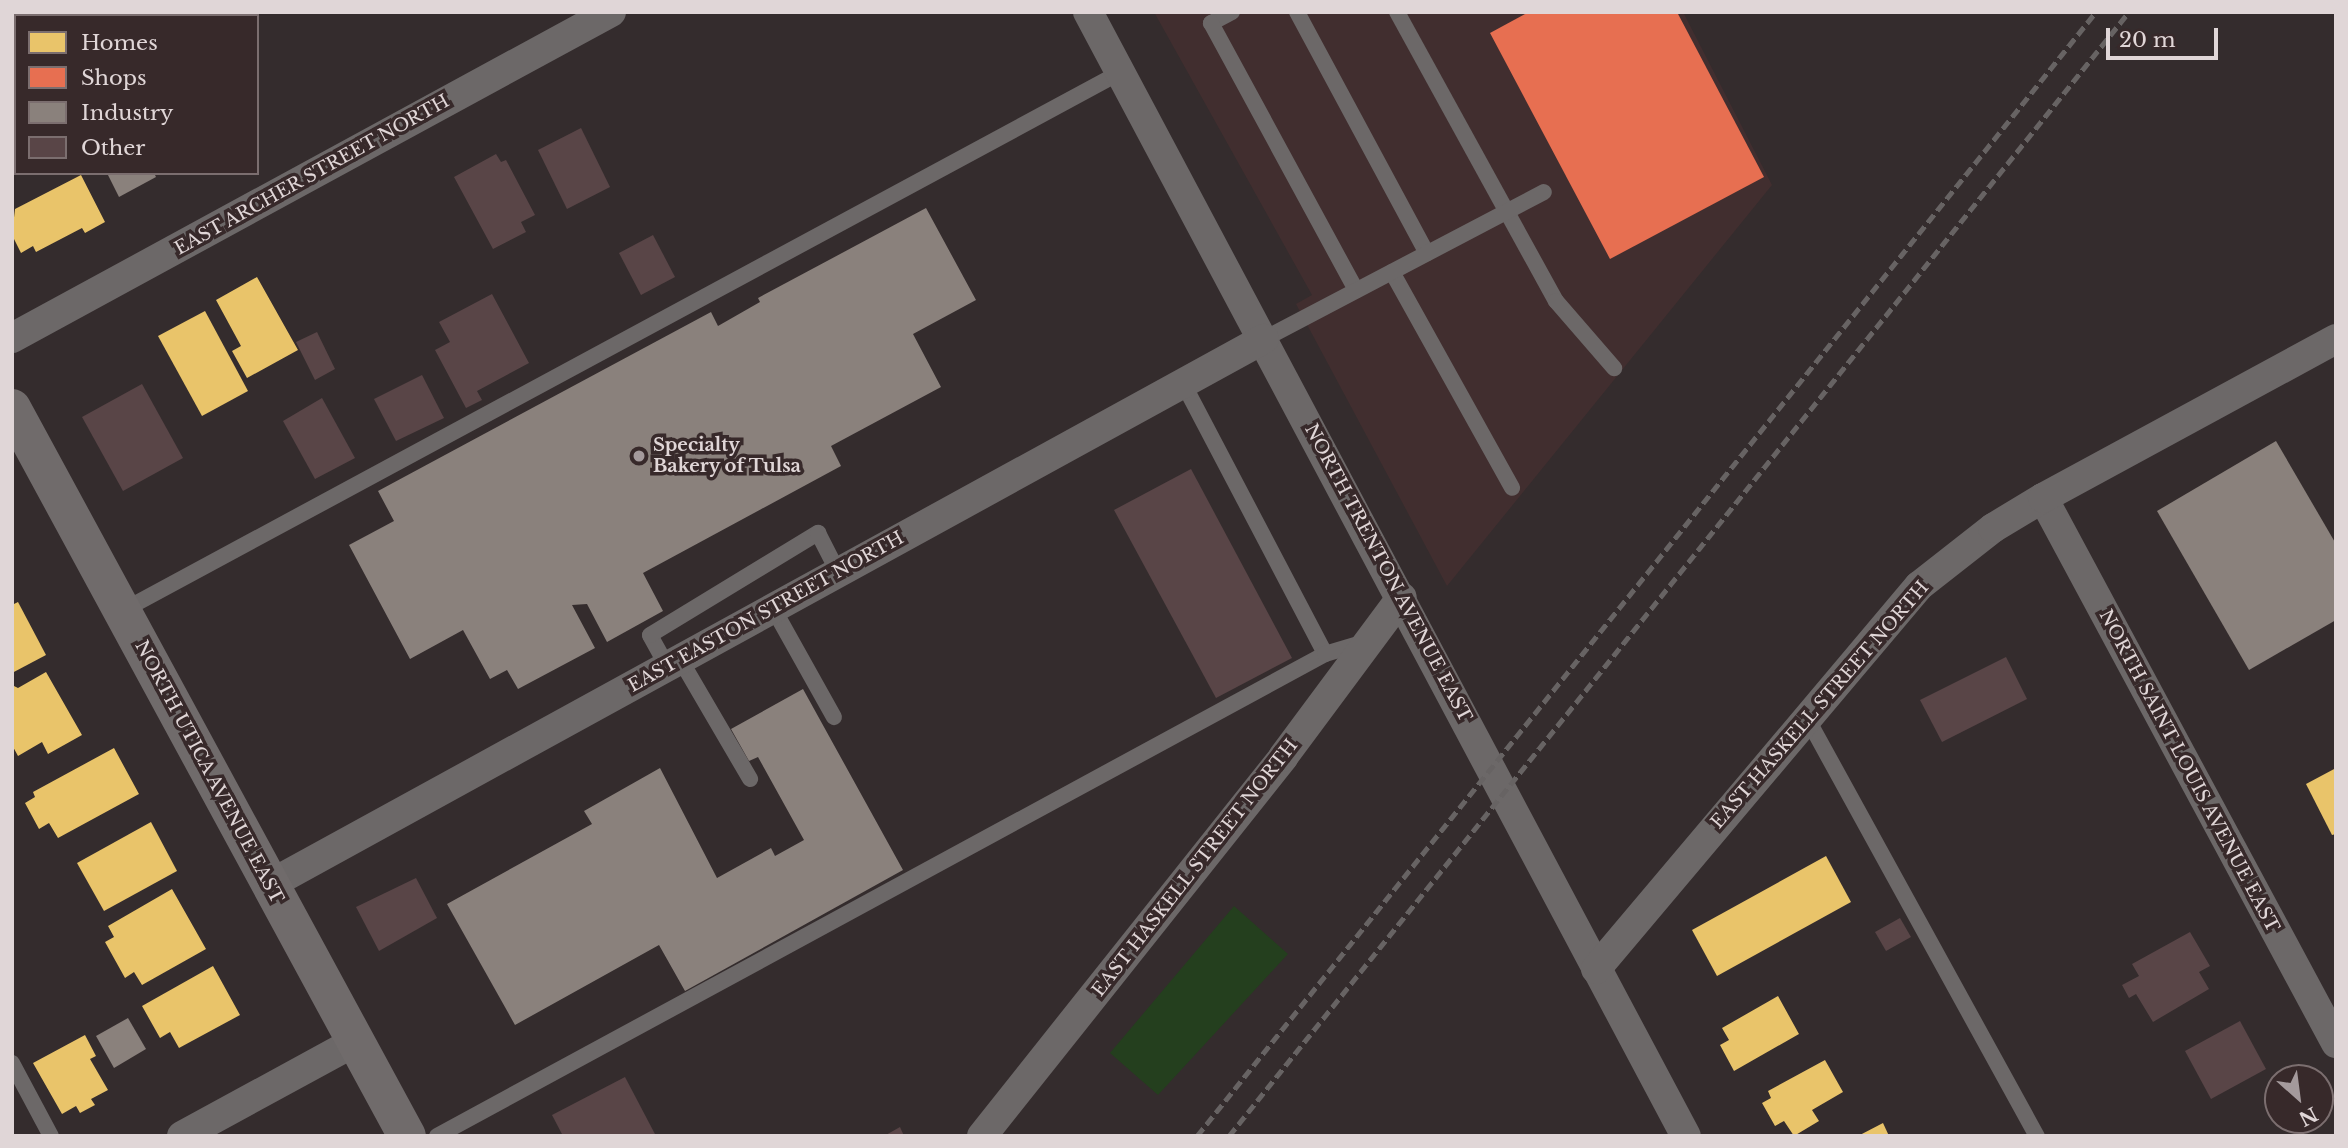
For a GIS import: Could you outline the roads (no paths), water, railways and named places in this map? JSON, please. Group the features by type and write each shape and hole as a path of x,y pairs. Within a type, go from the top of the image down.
{"main road":[{"name":"NORTH UTICA AVENUE EAST","path":"12,408 407,1136"}],"street":[{"name":"EAST ARCHER STREET NORTH","path":"12,338 611,12"},
{"name":"NORTH TRENTON AVENUE EAST","path":"1088,12 1402,597 1595,969 1686,1136"},
{"name":"EAST EASTON STREET NORTH","path":"269,885 1264,339"},
{"name":"EAST HASKELL STREET NORTH","path":"1595,969 1919,586 1993,528 2043,498 2336,339"},
{"name":"NORTH SAINT LOUIS AVENUE EAST","path":"2043,498 2336,1043"},
{"name":"EAST HASKELL STREET NORTH","path":"982,1136 1402,597"},
{"path":"182,1136 356,1041"}],"lane":[{"path":"1232,12 1211,23 1356,290"},
{"path":"1297,12 1427,253"},
{"path":"1396,12 1556,301 1614,368"},
{"path":"122,611 1121,72"},
{"path":"1264,339 1544,192"},
{"path":"1392,272 1513,488"},
{"path":"1183,383 1325,654"},
{"path":"750,779 674,663 650,635 818,533 838,572"},
{"path":"772,608 834,717"},
{"path":"438,1136 1325,654 1370,641"},
{"path":"1807,718 2037,1136"},
{"path":"12,1063 51,1136"}],"railway":[{"path":"1197,1136 2096,12"},
{"path":"1229,1136 2129,12"}],"place":[{"name":"Specialty Bakery of Tulsa","path":"639,456"}]}
